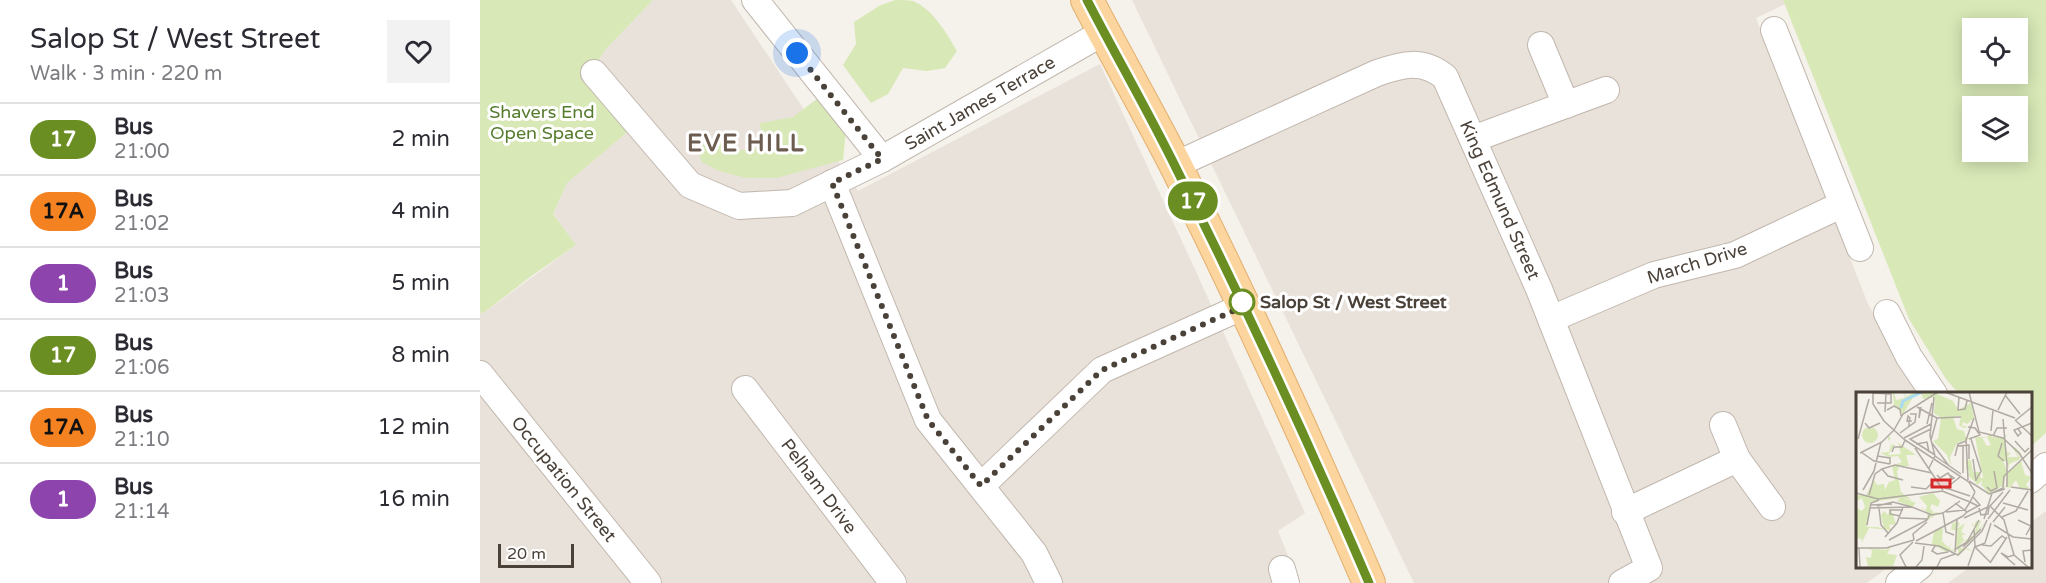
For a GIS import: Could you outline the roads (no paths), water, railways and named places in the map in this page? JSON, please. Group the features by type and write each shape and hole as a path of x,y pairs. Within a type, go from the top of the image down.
{"main road":[{"path":"1087,0 1175,165 1244,306 1306,437 1369,583"}],"street":[{"path":"755,0 882,159"},
{"path":"1774,30 1841,205 1860,248"},
{"name":"Saint James Terrace","path":"594,73 690,185 740,206 792,203 882,159 1104,32"},
{"path":"1541,45 1566,105"},
{"name":"King Edmund Street","path":"1175,165 1397,66 1434,68 1446,77 1551,319 1625,512 1649,568 1622,583"},
{"path":"1473,140 1606,90"},
{"path":"832,183 928,420 1034,553 1049,583"},
{"name":"March Drive","path":"1551,319 1654,274 1735,255 1841,205"},
{"path":"981,486 1102,370 1244,306"},
{"path":"1887,313 1909,357 1933,392"},
{"name":"Occupation Street","path":"480,374 648,583"},
{"name":"Pelham Drive","path":"745,389 893,583"},
{"path":"1723,425 1737,459 1772,507"},
{"path":"1625,512 1737,459"},
{"path":"2031,479 2046,466"},
{"path":"1899,583 1919,568"}],"place":[{"name":"Salop St / West Street","path":"1242,302"}],"district":[{"name":"EVE HILL","path":"746,143"}],"park label":[{"name":"Shavers End Open Space","path":"542,122"}]}
